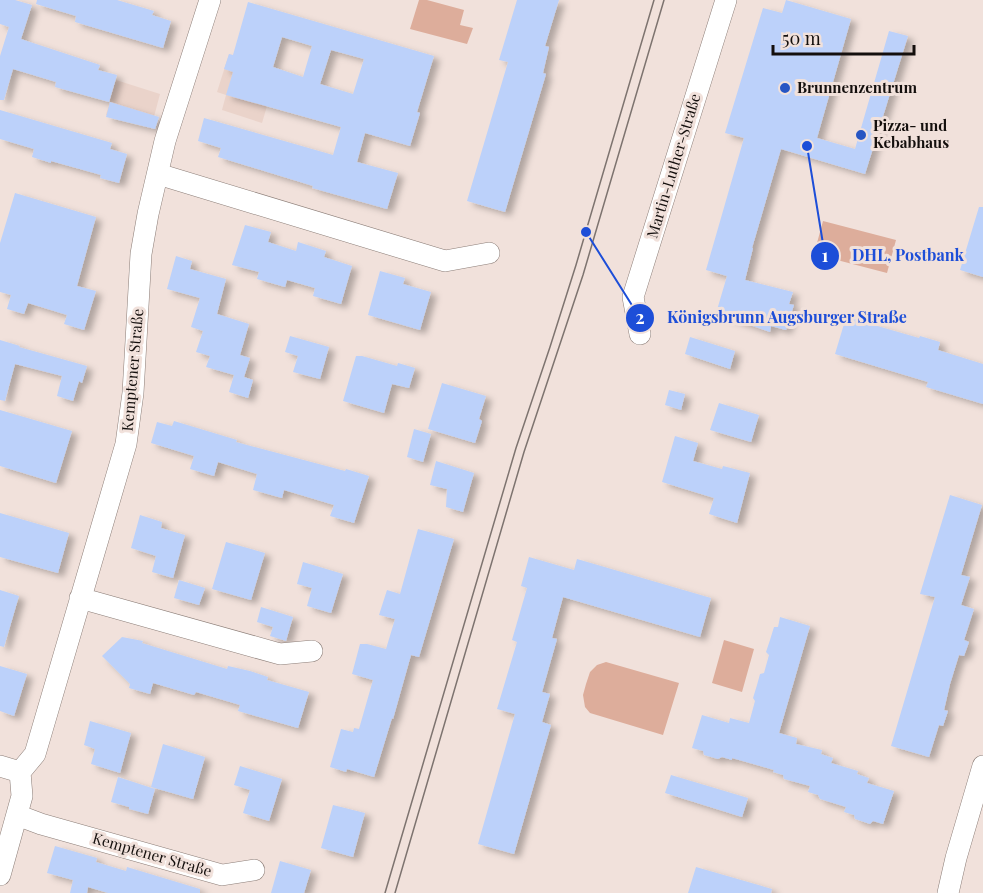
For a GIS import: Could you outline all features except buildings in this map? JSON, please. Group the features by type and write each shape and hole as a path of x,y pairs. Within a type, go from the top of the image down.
{"street":[{"name":"Kemptener Straße","path":"20,772 35,754 126,444 133,393 141,254 148,214 165,141 210,0"},
{"name":"Martin-Luther-Straße","path":"640,334 633,297 726,0"},
{"path":"158,174 445,261 489,253"},
{"path":"80,598 280,654 312,651"},
{"path":"0,766 20,772 22,796 0,875"},
{"path":"948,893 983,766"},
{"name":"Kemptener Straße","path":"17,815 40,824 222,875 254,870"}],"shaded area":[{"path":"419,0 464,10 460,25 473,28 467,44 410,29"},
{"path":"229,54 278,69 262,123 222,110 226,95 217,92"},
{"path":"116,80 160,94 151,128 106,115"},
{"path":"823,221 896,240 887,273 814,254"},
{"path":"724,640 754,649 742,692 712,683"},
{"path":"606,662 679,683 663,735 590,713 585,707 583,695 590,672 597,665"}],"tram line":[{"path":"385,893 516,448 576,265 654,0"},
{"path":"395,893 524,452 583,275 664,0"}],"place":[{"name":"Brunnenzentrum","path":"785,88"},
{"name":"Pizza- und Kebabhaus","path":"861,135"},
{"name":"DHL, Postbank","path":"807,146"},
{"name":"Königsbrunn Augsburger Straße","path":"586,232"}]}
